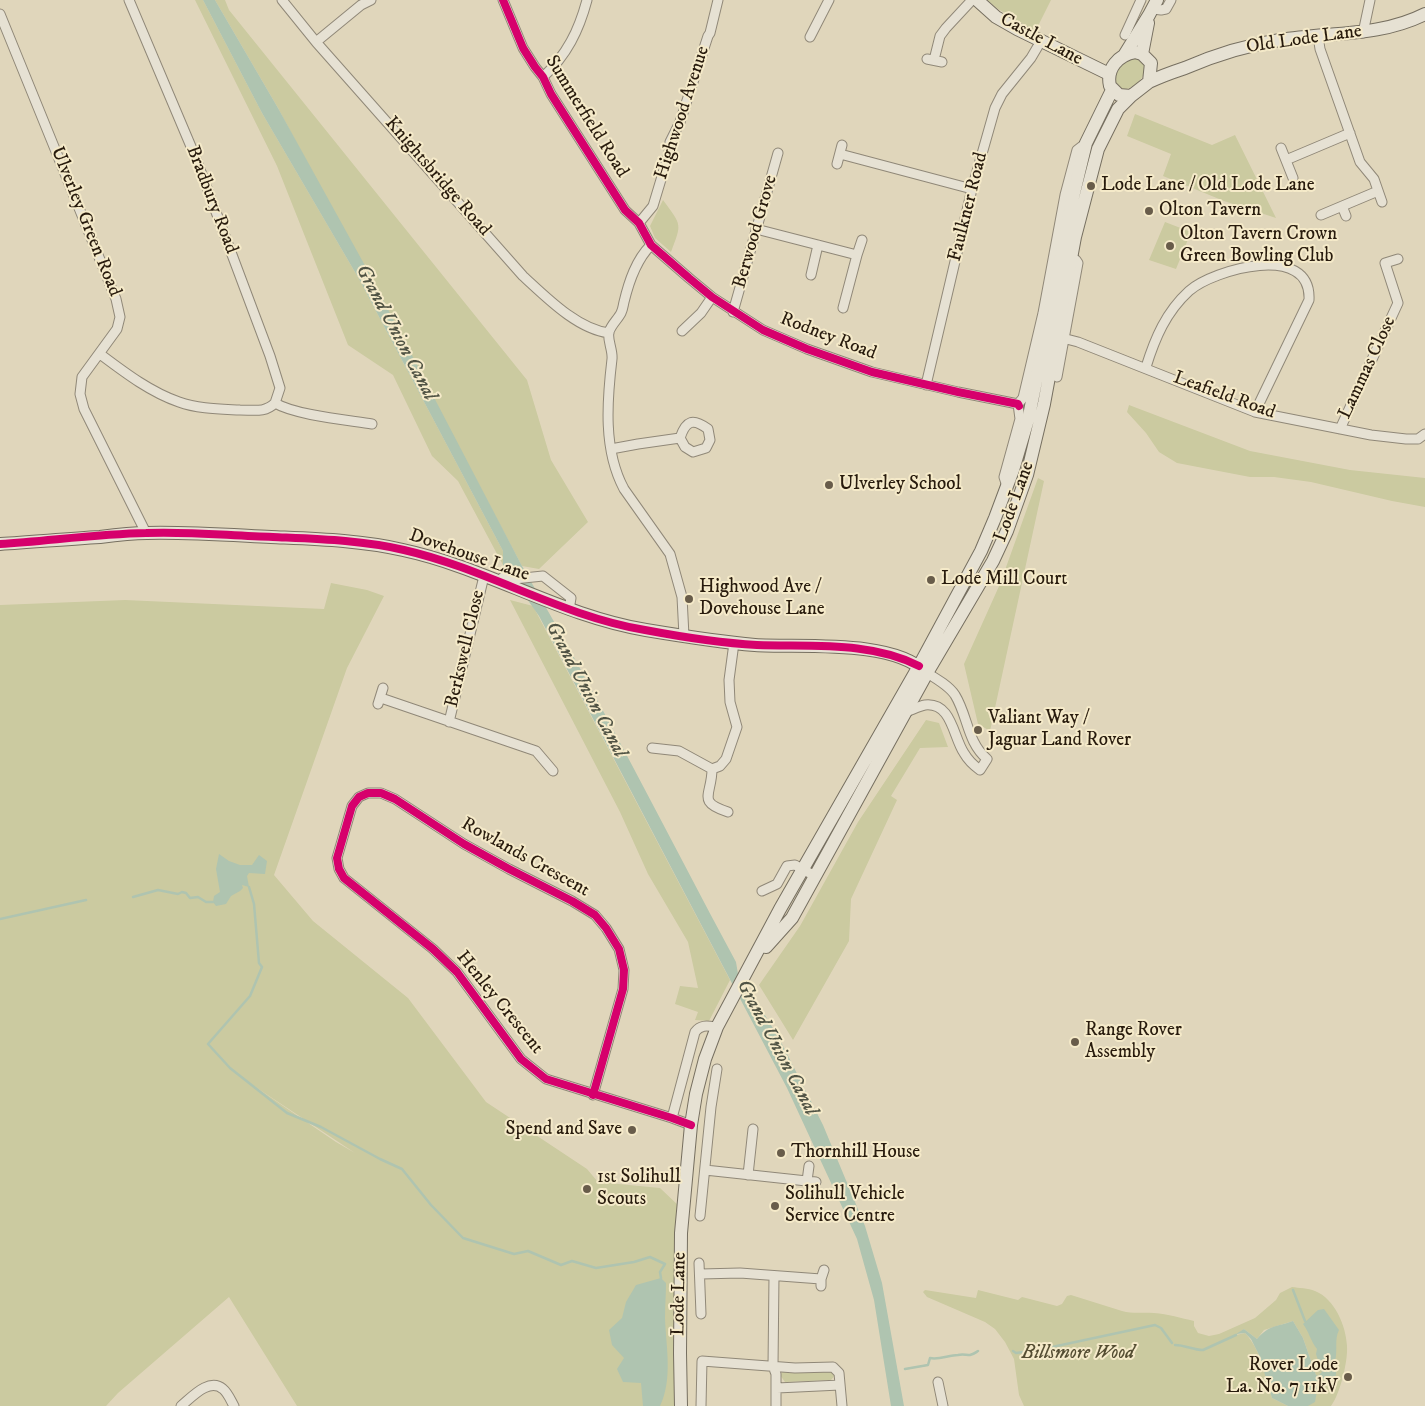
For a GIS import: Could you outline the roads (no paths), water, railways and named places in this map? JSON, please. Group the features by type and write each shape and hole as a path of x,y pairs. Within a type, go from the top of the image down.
{"main road":[{"name":"Castle Lane","path":"977,0 996,17 1017,30 1109,74"},
{"path":"1125,54 1135,52 1146,58 1152,69 1149,82 1131,96 1119,95 1112,90 1108,80 1109,74 1113,66 1125,54 1153,8"},
{"path":"1146,58 1153,8"},
{"name":"Old Lode Lane","path":"1149,82 1210,58 1260,44 1318,36 1363,33 1395,25 1425,14"},
{"name":"Old Lode Lane","path":"1146,58 1160,66 1184,68"},
{"name":"Lode Lane","path":"754,960 792,918 906,712 923,670 981,551 1007,485 1028,416 1056,337 1073,197 1086,143 1112,90"},
{"name":"Lode Lane","path":"681,1406 681,1233 691,1125 696,1094 705,1059 731,1001 839,804 993,561 1007,531 1027,475 1044,404 1083,201 1098,149 1118,109 1131,96"},
{"name":"Dovehouse Lane","path":"0,544 146,533 338,540 374,544 406,550 484,576 569,610 616,624 734,643 876,651 903,658 923,670"}],"street":[{"name":"Bradbury Road","path":"129,0 195,156 270,356 280,388 275,403"},
{"name":"Knightsbridge Road","path":"282,0 316,42 523,276 554,304 576,320 593,329 609,333"},
{"path":"316,42 361,5 371,0"},
{"name":"Summerfield Road","path":"502,0 524,48 535,67 543,76 551,94 625,210 639,223 651,245"},
{"path":"543,76 572,43 580,25 587,0"},
{"name":"Highwood Avenue","path":"639,223 653,206 669,153 670,142 680,122 710,33 718,0"},
{"path":"810,38 829,0"},
{"path":"935,60 940,36 972,0"},
{"path":"1125,35 1141,0"},
{"path":"1153,8 1166,9 1171,0"},
{"path":"1363,33 1370,0"},
{"name":"Ulverley Green Road","path":"0,14 116,299 120,317 119,324 100,354 82,377 80,394 88,418 146,533"},
{"path":"1318,36 1320,49 1360,162 1374,179 1382,202"},
{"name":"Faulkner Road","path":"926,385 972,189 995,108 1002,94 1042,41"},
{"path":"1286,160 1350,133"},
{"name":"Lode Lane","path":"1007,485 1004,477 1020,419 1018,404 1023,398 1065,195 1077,150 1086,143"},
{"path":"1281,148 1293,178"},
{"path":"837,164 841,149 972,189"},
{"name":"Berwood Grove","path":"733,312 778,153"},
{"path":"1321,215 1378,191"},
{"path":"1342,206 1346,216"},
{"path":"756,229 857,255"},
{"path":"844,308 862,240"},
{"path":"651,245 638,260 622,311 609,333 612,358 608,388 608,419 611,449 619,479 670,554 682,597 684,636"},
{"name":"Rodney Road","path":"651,245 712,298 763,330 872,372 1018,404"},
{"path":"811,276 818,245"},
{"name":"Lammas Close","path":"1340,429 1398,303 1385,263 1398,259"},
{"path":"1146,367 1153,344 1163,324 1176,303 1191,289 1213,276 1236,269 1276,264 1290,268 1304,278 1310,290 1310,300 1256,412"},
{"path":"682,331 701,313 712,298"},
{"path":"1056,337 1057,377"},
{"name":"Leafield Road","path":"1056,337 1078,342 1146,367 1256,412 1340,429 1406,439 1418,438 1425,434"},
{"path":"100,354 152,389 179,402 201,408 257,411 269,409 275,403 301,412 372,424"},
{"path":"611,449 680,438"},
{"name":"Berkswell Close","path":"449,722 484,576"},
{"name":"Dovehouse Lane","path":"499,582 503,577 514,579 541,576 571,598 569,610"},
{"path":"712,770 720,766 726,759 737,727 730,702 729,680 734,643"},
{"path":"906,712 925,705 938,707 948,715 963,752 970,762 980,770 987,758 980,753 970,736 967,722 955,694 923,670"},
{"name":"Berkswell Close","path":"383,688 380,701 536,751 553,771"},
{"path":"652,748 679,751 712,770"},
{"path":"662,760 664,749"},
{"path":"712,770 708,802 722,814"},
{"name":"Rowlands Crescent","path":"352,806 359,797 368,793 381,793 388,796 508,869 572,901 594,915 606,928 619,950 624,970 623,988 593,1095"},
{"name":"Henley Crescent","path":"352,806 338,858 339,869 344,878 433,949 457,972 521,1060 546,1080 691,1125"},
{"path":"762,891 777,884 787,866 795,865 815,876"},
{"path":"672,1118 695,1032 698,1027 718,1027"},
{"path":"700,1216 711,1107 718,1068"},
{"path":"748,1175 753,1129"},
{"path":"689,1153 706,1155"},
{"path":"705,1170 811,1182 809,1166"},
{"path":"686,1183 703,1186"},
{"name":"Lode Lane","path":"699,1263 701,1314"},
{"path":"700,1274 740,1273 822,1278"},
{"path":"774,1276 773,1366 776,1374 776,1406"},
{"name":"Lode Lane","path":"701,1406 702,1361 773,1366"},
{"path":"773,1366 795,1368 833,1367 839,1373 842,1406"},
{"path":"938,1382 943,1406"},
{"path":"181,1406 207,1386 216,1385 224,1389 234,1406"},
{"path":"777,1388 840,1385"}],"water":[{"name":"Grand Union Canal","path":"203,0 215,0 278,108 368,271 522,566 604,713 736,962 738,974 780,1040 823,1125 865,1226 882,1283 904,1406 891,1406 874,1300 857,1239 787,1088 539,616 503,565 503,551 359,279 262,113"},
{"path":"219,854 229,861 240,865 252,865 259,855 267,861 265,874 249,873 247,876 249,887 242,885 243,888 231,896 226,904 216,906 213,902 214,896 220,892 216,869"},
{"path":"661,1278 666,1283 665,1318 668,1374 660,1406 643,1406 641,1383 623,1382 617,1369 624,1358 612,1345 609,1330 622,1318 626,1302 636,1285"},
{"path":"1324,1309 1339,1330 1336,1341 1335,1361 1337,1365 1335,1381 1329,1377 1319,1380 1315,1402 1308,1406 1288,1406 1272,1398 1259,1355 1251,1339 1245,1333 1236,1334 1244,1329 1257,1339 1269,1329 1293,1321 1303,1338 1318,1376 1322,1372 1316,1354 1317,1349 1303,1324 1318,1310"}],"waterway":[{"path":"249,887 254,904 259,963 262,967 250,996 208,1044 230,1068 287,1113 321,1127 402,1169 431,1205 463,1238 514,1254 528,1251 561,1265 572,1261 596,1268 634,1262 650,1257 665,1264 660,1272 661,1278"},
{"path":"133,897 158,890 178,894 182,892 186,893 190,898 198,897 206,902 213,902"},
{"path":"0,919 86,900"},
{"path":"1293,1290 1305,1321"},
{"path":"1038,1350 1155,1325 1161,1328 1172,1343"},
{"path":"1175,1345 1203,1350 1236,1335"},
{"path":"905,1369 928,1365 930,1358 970,1355 978,1351"},
{"path":"1013,1351 1016,1353 1031,1351"}],"place":[{"name":"Lode Lane / Old Lode Lane","path":"1091,186"},
{"name":"Olton Tavern","path":"1149,211"},
{"name":"Olton Tavern Crown Green Bowling Club","path":"1170,246"},
{"name":"Ulverley School","path":"829,485"},
{"name":"Lode Mill Court","path":"931,580"},
{"name":"Highwood Ave / Dovehouse Lane","path":"689,599"},
{"name":"Valiant Way / Jaguar Land Rover","path":"978,730"},
{"name":"Range Rover Assembly","path":"1075,1042"},
{"name":"Spend and Save","path":"632,1130"},
{"name":"Thornhill House","path":"781,1153"},
{"name":"1st Solihull Scouts","path":"587,1189"},
{"name":"Solihull Vehicle Service Centre","path":"775,1206"},
{"name":"Rover Lode La. No. 7 11kV","path":"1348,1377"}],"park label":[{"name":"Billsmore Wood","path":"1078,1354"}]}
